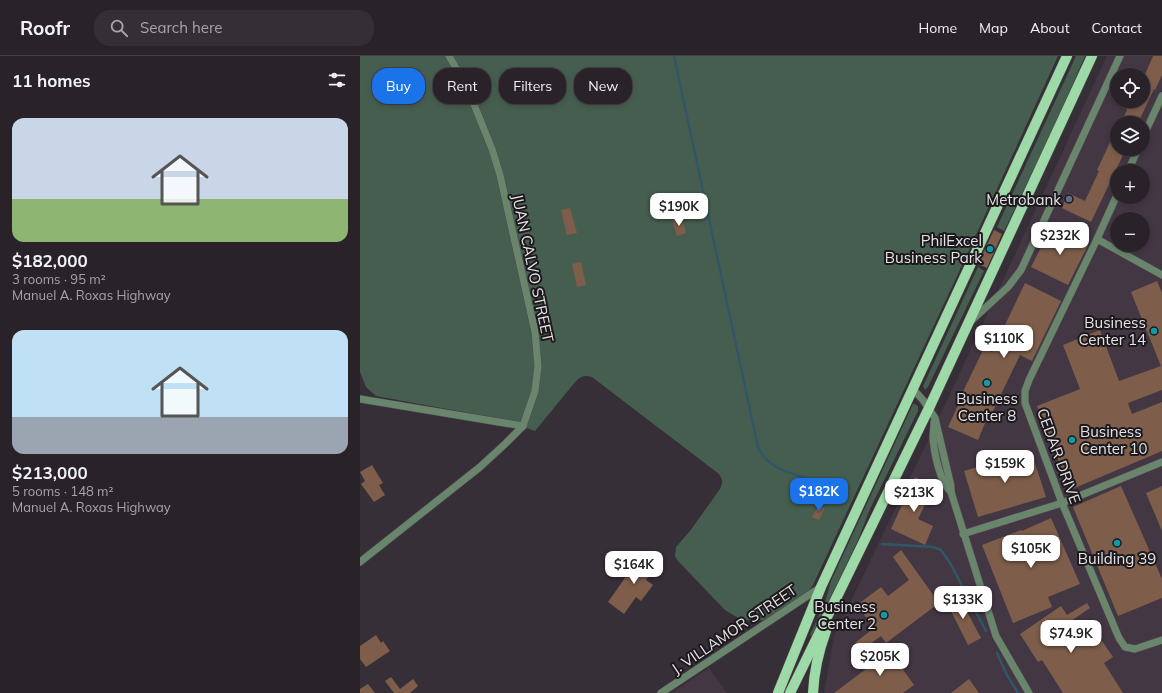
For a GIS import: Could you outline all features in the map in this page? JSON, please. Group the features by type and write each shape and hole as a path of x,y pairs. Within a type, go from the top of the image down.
{"main road":[{"path":"778,693 821,586 1067,56"},
{"path":"790,693 929,408 1092,56"},
{"path":"813,693 821,645 842,585"}],"street":[{"name":"JUAN CALVO STREET","path":"360,562 480,467 523,426 535,391 538,366 535,332 500,174 492,148 467,87 449,56"},
{"path":"967,325 1008,287 1021,270 1120,56"},
{"path":"1150,122 1162,96"},
{"name":"CEDAR DRIVE","path":"1113,204 1029,380 1025,391 1025,403 1062,503 1119,638 1125,647 1136,649 1162,640"},
{"path":"1097,239 1162,275"},
{"path":"913,389 929,408 935,418 933,438 937,460 945,487 951,492 996,636 1029,693"},
{"path":"360,399 523,426"},
{"path":"963,534 1062,503 1162,462"},
{"name":"J. VILLAMOR STREET","path":"661,693 821,586"}],"shaded area":[{"name":"PhilExcel Business Park","path":"1107,56 1162,56 1162,693 824,693 834,636 945,405"},
{"path":"709,668 727,693 672,693"}],"green space":[{"path":"360,56 1058,56 813,585 808,592 764,620 754,621 740,619 725,610 677,560 675,556 676,547 690,531 720,489 722,482 719,474 592,377 583,376 576,381 535,431 502,419 376,396 366,387 360,372"},
{"path":"1076,56 1085,56 1054,127 1004,231 997,227"},
{"path":"978,267 984,271 928,387 925,390 923,386"},
{"path":"913,404 918,406 918,411 870,509 858,540 812,636 810,635 825,602 831,581"}],"building":[{"path":"1153,56 1162,56 1162,75 1150,98 1150,68 1148,68"},
{"path":"1125,108 1145,108 1141,116 1124,116 1127,110"},
{"path":"1110,142 1110,156 1123,156 1119,164 1110,164 1110,182 1091,222 1062,208 1068,193 1085,201 1099,171 1097,170"},
{"path":"570,208 577,233 567,235 561,210"},
{"path":"682,218 686,233 677,236 672,220"},
{"path":"1052,226 1088,245 1068,285 1031,267"},
{"name":"PhilExcel Business Park","path":"994,230 1002,234 987,268 978,264"},
{"path":"581,262 586,285 577,287 572,264"},
{"path":"1157,281 1162,293 1162,390 1128,403 1132,414 1162,402 1162,451 1070,490 1037,406 1080,389 1063,345 1100,330 1119,381 1161,366 1131,292"},
{"path":"1025,283 1061,301 1032,361 1020,355 990,417 988,416 978,440 948,427 959,403 958,402 984,348 992,352"},
{"path":"1031,451 1046,497 978,517 964,471"},
{"path":"372,465 383,483 379,485 385,495 374,502 361,484 365,481 360,472"},
{"path":"915,477 934,486 918,519 933,526 925,545 891,529"},
{"name":"Building 39","path":"1121,486 1162,579 1162,598 1118,616 1073,507"},
{"path":"1162,486 1162,531 1146,493"},
{"path":"819,504 825,508 819,520 812,517"},
{"path":"1051,518 1080,584 1048,597 1052,607 1013,623 982,545 1021,530 1022,531"},
{"path":"901,550 939,603 886,643 881,636 862,650 856,642 874,628 857,605 881,587 888,596 909,580 893,557"},
{"path":"641,555 657,566 646,580 653,585 641,601 636,597 624,614 608,602"},
{"path":"957,593 981,638 968,645 946,601"},
{"path":"1087,603 1090,608 1071,621 1084,640 1096,632 1113,657 1104,663 1123,693 1063,693 1042,660 1038,662 1020,634 1061,606 1067,615"},
{"path":"376,635 381,643 383,641 390,651 366,667 360,659 360,646"},
{"path":"887,647 914,685 903,693 834,693 866,669 863,664"},
{"path":"391,677 400,689 413,679 418,686 410,693 394,693 385,681"},
{"path":"969,679 979,693 951,693"},
{"path":"368,684 375,693 360,693 360,689"}],"waterway":[{"path":"674,56 758,447 764,457 781,469 835,488"},
{"path":"882,544 933,547 941,550 950,563 986,631"},
{"path":"997,653 1007,675 1018,693"}],"place":[{"name":"Metrobank","path":"1069,199"},
{"name":"PhilExcel Business Park","path":"990,249"},
{"name":"Business Center 14","path":"1154,331"},
{"name":"Business Center 8","path":"987,383"},
{"name":"Business Center 10","path":"1072,440"},
{"name":"Building 39","path":"1117,543"},
{"name":"Business Center 2","path":"884,615"}]}
